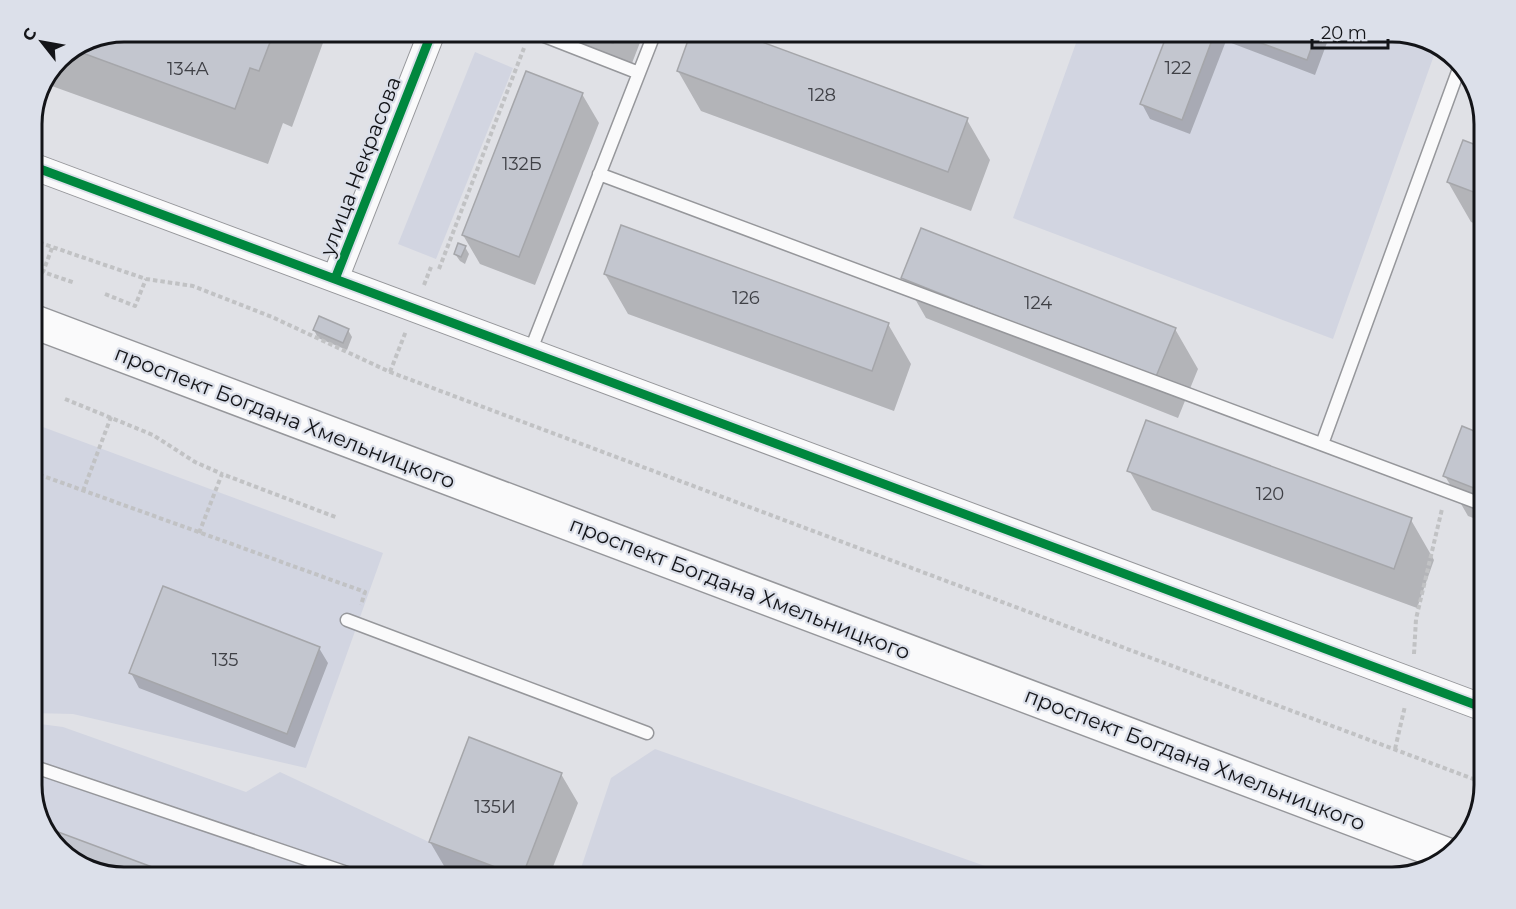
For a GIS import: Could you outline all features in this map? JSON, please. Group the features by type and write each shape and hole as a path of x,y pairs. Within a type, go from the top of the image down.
{"main road":[{"name":"проспект Богдана Хмельницкого","path":"42,325 1439,852"}],"street":[{"name":"улица Некрасова","path":"335,279 428,42"},
{"path":"42,170 1474,704"}],"lane":[{"path":"560,42 639,73"},
{"path":"530,352 651,42"},
{"path":"1322,444 1457,74"},
{"path":"599,174 1474,501"},
{"path":"351,621 647,733"},
{"path":"42,769 327,867"}],"path":[{"path":"439,268 526,42"},
{"path":"42,244 146,279 193,286 272,317 381,369 1474,779"},
{"path":"52,248 43,272 75,283"},
{"path":"105,294 135,306 146,279"},
{"path":"65,399 153,435 195,462 222,474 338,518"},
{"path":"83,491 111,417"},
{"path":"199,533 222,474"},
{"path":"42,476 365,592 351,621"},
{"path":"1416,619 1446,491"}],"shaded area":[{"path":"1076,42 1392,42 1413,45 1434,54 1333,339 1013,218"},
{"path":"475,52 513,68 436,259 398,244"},
{"path":"42,427 383,553 306,768 73,714 42,713"},
{"path":"42,724 63,727 246,792 280,772 429,842 495,867 124,867 93,861 70,847 62,839 46,811 42,790"},
{"path":"655,749 988,867 581,867 611,778"}],"building":[{"path":"124,42 270,42 259,71 250,68 235,109 83,53 98,46"},
{"path":"687,42 762,42 968,118 948,172 677,71"},
{"path":"1164,42 1211,42 1182,120 1140,104"},
{"path":"1258,42 1313,42 1307,60"},
{"path":"526,71 583,93 519,257 462,235"},
{"path":"1463,140 1474,144 1474,192 1447,182"},
{"path":"621,225 889,323 872,371 604,274"},
{"path":"921,228 1176,328 1155,379 901,278"},
{"path":"458,243 466,246 461,257 454,254"},
{"path":"319,316 349,329 343,343 313,330"},
{"path":"1146,420 1412,518 1394,569 1127,471"},
{"path":"1462,426 1474,431 1474,488 1443,476"},
{"path":"163,586 320,647 287,734 129,673"},
{"path":"469,737 562,773 526,867 495,867 429,842"},
{"path":"57,832 152,867 114,866 93,861 70,847"}],"cycle path":[{"path":"335,279 428,42"},
{"path":"42,170 1474,704"}]}
